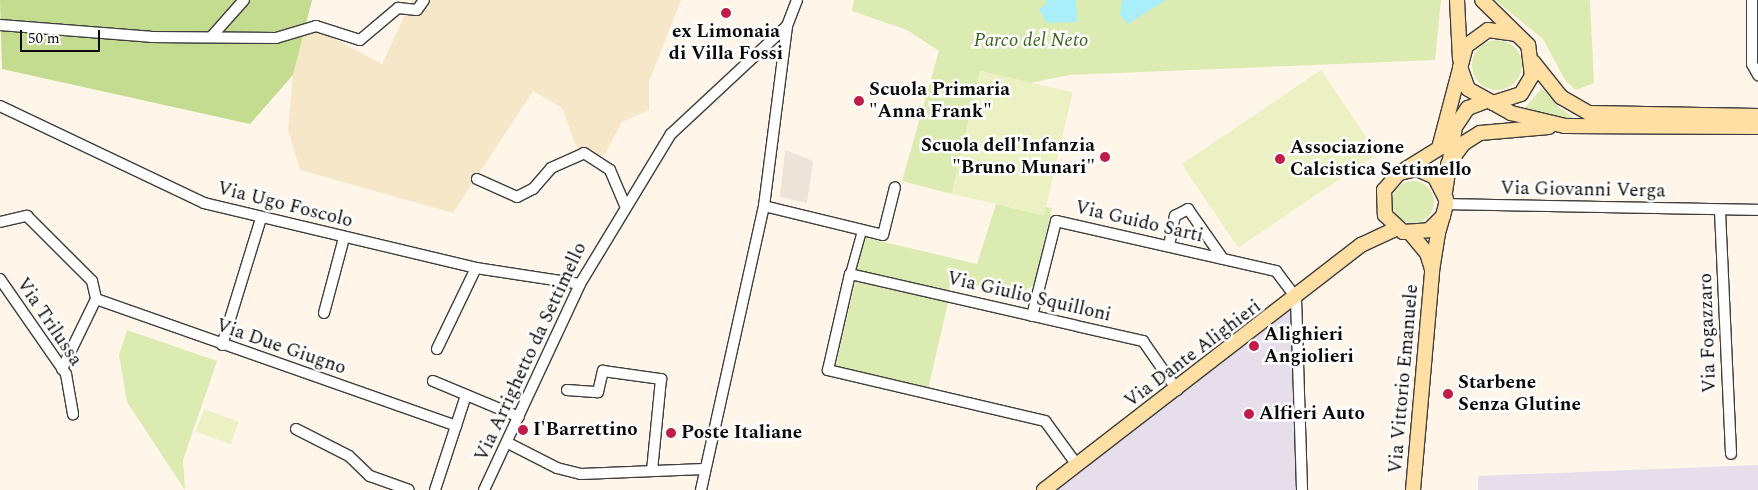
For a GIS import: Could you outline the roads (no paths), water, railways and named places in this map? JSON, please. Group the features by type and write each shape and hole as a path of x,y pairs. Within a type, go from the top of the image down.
{"main road":[{"path":"1457,0 1460,65 1468,89 1511,113 1565,126"},
{"path":"1482,0 1528,46 1534,62 1560,97 1589,113 1758,116"},
{"path":"1397,228 1382,206 1387,183 1399,173 1439,148 1466,46 1479,33 1497,29 1515,34"},
{"path":"1490,102 1508,101 1526,89 1534,62"},
{"name":"Via Vittorio Emanuele","path":"1413,490 1432,271 1445,204 1448,164 1459,118 1490,102"},
{"path":"1448,164 1464,143 1480,133 1565,126 1758,127"},
{"path":"1399,173 1427,172 1445,204 1429,230 1411,234"},
{"name":"Via Dante Alighieri","path":"1361,245 1382,206"},
{"name":"Via Vittorio Emanuele","path":"1397,228 1411,234 1427,253 1432,271"},
{"name":"Via Dante Alighieri","path":"1044,490 1177,390 1361,245 1397,228"}],"street":[{"path":"212,36 244,0"},
{"path":"0,25 132,36 276,38 316,26 360,40 398,8 417,10 424,0"},
{"name":"Via Arrighetto da Settimello","path":"484,490 508,443 580,284 625,205 671,134 787,26 797,0"},
{"path":"1752,0 1752,64 1758,75"},
{"path":"701,490 704,469 764,206 787,26"},
{"name":"Via Ugo Foscolo","path":"0,106 171,189 261,218 476,268 580,284"},
{"path":"477,179 517,197 534,189 551,168 584,153 610,170 625,205"},
{"path":"764,206 862,231 884,234 895,187"},
{"name":"Via Giovanni Verga","path":"1445,204 1720,211 1758,210"},
{"path":"1168,246 1175,216 1188,209 1223,259"},
{"name":"Via Fogazzaro","path":"1720,211 1731,454"},
{"path":"0,222 27,216 92,281 96,299 62,368"},
{"path":"222,346 261,218"},
{"name":"Via Guido Sarti","path":"1032,316 1056,221 1276,271 1296,298"},
{"path":"862,231 828,370 1045,421 1077,465"},
{"path":"324,313 344,238"},
{"path":"437,349 476,268"},
{"name":"Via Giulio Squilloni","path":"850,274 1143,341 1177,390"},
{"name":"Via Trilussa","path":"0,279 62,368 73,414"},
{"path":"1296,298 1302,490"},
{"name":"Via Due Giugno","path":"96,299 222,346 456,426"},
{"path":"567,390 598,392 603,371 662,379 652,471"},
{"path":"433,381 520,416"},
{"path":"435,490 466,395"},
{"path":"296,429 349,456 370,476 408,490"},
{"path":"508,443 556,468 581,474 704,469"}],"water":[{"path":"1046,0 1076,0 1077,22 1047,23 1039,9 1047,4"},
{"path":"1122,0 1166,0 1128,24 1120,15"}],"place":[{"name":"ex Limonaia di Villa Fossi","path":"726,13"},
{"name":"Scuola Primaria \"Anna Frank\"","path":"859,101"},
{"name":"Scuola dell'Infanzia \"Bruno Munari\"","path":"1105,157"},
{"name":"Associazione Calcistica Settimello","path":"1280,159"},
{"name":"Alighieri Angiolieri","path":"1254,346"},
{"name":"Starbene Senza Glutine","path":"1448,394"},
{"name":"Alfieri Auto","path":"1249,414"},
{"name":"I'Barrettino","path":"523,430"},
{"name":"Poste Italiane","path":"671,433"}],"park label":[{"name":"Parco del Neto","path":"1031,41"}]}
